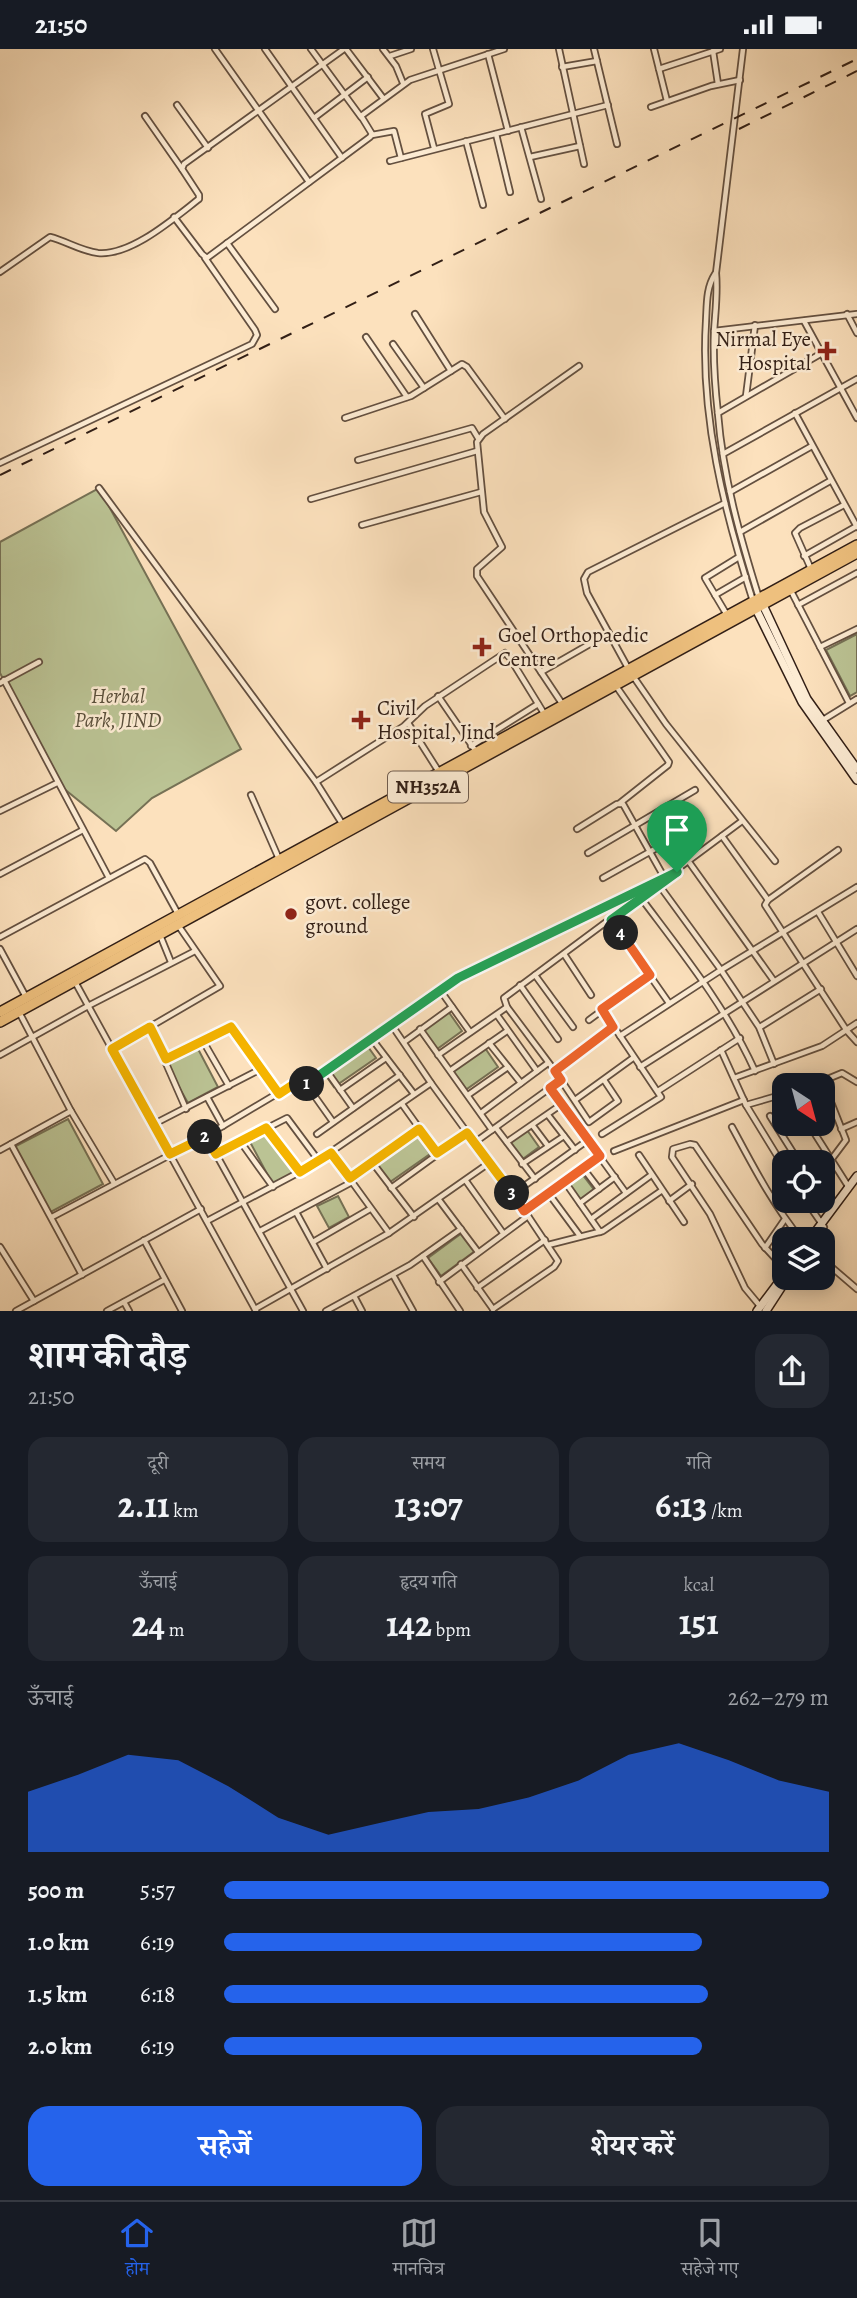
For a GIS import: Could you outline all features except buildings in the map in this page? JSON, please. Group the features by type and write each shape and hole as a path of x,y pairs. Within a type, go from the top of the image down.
{"highway":[{"name":"NH352A","path":"72,976 160,935 179,920 280,860 440,774 474,749 547,719 564,706 758,604 857,545"},
{"name":"NH352A","path":"0,1012 28,1001 547,719 615,686 631,673 727,616 790,590 857,553"},
{"name":"NH352A","path":"0,1021 18,1011 28,1001"}],"street":[{"path":"215,49 309,182"},
{"path":"265,49 342,158"},
{"path":"311,49 372,135"},
{"path":"182,169 184,164 345,49 383,98"},
{"path":"383,49 403,83"},
{"path":"390,57 411,49"},
{"path":"433,49 449,104 424,115 434,148"},
{"path":"361,117 403,83 504,49"},
{"path":"559,49 584,164"},
{"path":"594,49 617,144"},
{"path":"654,49 667,101"},
{"path":"659,69 720,49"},
{"path":"743,49 716,274 718,291 714,331 723,454 758,604"},
{"path":"711,51 718,84"},
{"path":"488,54 508,131"},
{"path":"562,67 597,61"},
{"path":"314,118 368,77"},
{"path":"652,107 718,84 740,80"},
{"path":"177,105 208,148"},
{"path":"390,161 608,105"},
{"path":"0,272 47,238 89,251 113,252 130,247 200,197 145,116"},
{"path":"521,127 541,199"},
{"path":"205,257 372,135 394,131 401,158"},
{"path":"496,134 510,193"},
{"path":"466,141 482,205"},
{"path":"529,157 580,146"},
{"path":"0,463 252,344 257,335 252,325 174,217"},
{"path":"227,243 275,309"},
{"path":"716,274 710,282 708,292 705,345 707,384 715,451 739,557 758,604 818,722 853,765 857,780"},
{"path":"415,314 451,371"},
{"path":"847,314 857,333"},
{"path":"714,331 857,314"},
{"path":"804,320 857,418"},
{"path":"746,397 755,325"},
{"path":"366,337 407,397"},
{"path":"393,344 424,388"},
{"path":"718,413 822,353"},
{"path":"345,418 407,397 465,365 505,419"},
{"path":"478,438 579,366"},
{"path":"723,454 857,379"},
{"path":"707,384 716,383"},
{"path":"795,413 857,527 804,556"},
{"path":"358,460 472,428 478,438 477,451 485,516 502,547 477,569 477,576 564,706"},
{"path":"730,492 812,446"},
{"path":"311,499 477,451"},
{"path":"733,534 831,481"},
{"path":"99,488 316,782 344,825"},
{"path":"362,525 481,492"},
{"path":"725,503 588,572 584,579 587,593 631,673 666,724 775,861"},
{"path":"811,570 795,537 796,531 844,505"},
{"path":"727,616 705,577 739,557"},
{"path":"798,605 857,573"},
{"path":"715,595 746,577"},
{"path":"790,590 849,703"},
{"path":"820,647 857,629"},
{"path":"541,672 609,633"},
{"path":"316,782 408,723 438,696 505,653 547,719"},
{"path":"39,662 2,681 109,878"},
{"path":"577,829 620,803 669,762 615,686"},
{"path":"438,696 474,749 538,704"},
{"path":"818,722 857,698"},
{"path":"408,723 440,774"},
{"path":"0,811 58,783"},
{"path":"588,853 695,790"},
{"path":"251,795 280,860"},
{"path":"620,803 664,877"},
{"path":"604,1080 618,1101 589,1122 507,1007 504,998 677,872 742,821"},
{"path":"603,878 696,826"},
{"path":"0,874 83,830"},
{"path":"722,837 768,900"},
{"path":"838,849 768,900 766,908 857,1042"},
{"path":"0,937 139,861 148,860 195,951 218,983 218,989 112,1049"},
{"path":"689,862 774,981"},
{"path":"306,1084 440,990 471,972 677,872"},
{"path":"659,884 760,1027 774,1064"},
{"path":"620,1036 721,970 857,887"},
{"path":"641,898 724,1012 755,1070"},
{"path":"818,912 857,975"},
{"path":"611,920 669,1003"},
{"path":"640,1067 857,929"},
{"path":"160,935 171,962"},
{"path":"0,949 28,1001"},
{"path":"0,1055 195,951"},
{"path":"564,954 591,995"},
{"path":"535,975 573,1027"},
{"path":"589,1020 650,975"},
{"path":"72,976 256,1310 389,1233 489,1163"},
{"path":"520,985 558,1038"},
{"path":"760,1027 821,989"},
{"path":"440,990 470,1032"},
{"path":"404,1042 452,1007"},
{"path":"438,1055 507,1007"},
{"path":"602,1009 661,1097 602,1134"},
{"path":"18,1011 71,1111 114,1183"},
{"path":"497,1014 537,1071"},
{"path":"734,1078 822,1046 857,1023"},
{"path":"391,1024 430,1083 547,1242 558,1261 494,1310 461,1264"},
{"path":"150,1027 186,1109"},
{"path":"166,1059 228,1027 233,1027 279,1094"},
{"path":"555,1071 613,1027"},
{"path":"420,1029 481,1113 535,1178"},
{"path":"451,1070 507,1031"},
{"path":"658,1091 740,1038"},
{"path":"372,1039 414,1094"},
{"path":"203,1041 229,1086"},
{"path":"489,1044 521,1083"},
{"path":"722,1050 745,1102 774,1150"},
{"path":"340,1090 386,1058"},
{"path":"575,1100 633,1058"},
{"path":"481,1113 548,1063"},
{"path":"468,1095 508,1067"},
{"path":"154,1124 261,1069"},
{"path":"326,1070 353,1108"},
{"path":"835,1077 844,1073 857,1082"},
{"path":"317,1134 400,1075"},
{"path":"51,1217 206,1136 300,1080 306,1084 333,1122"},
{"path":"474,1143 561,1080"},
{"path":"207,1221 319,1161 430,1083"},
{"path":"550,1088 626,1193"},
{"path":"614,1151 745,1102 772,1096"},
{"path":"207,1097 223,1126"},
{"path":"402,1104 437,1153"},
{"path":"507,1142 562,1104"},
{"path":"0,1150 71,1111"},
{"path":"835,1112 845,1144 835,1155"},
{"path":"548,1115 575,1150"},
{"path":"770,1116 791,1150"},
{"path":"216,1154 288,1118 319,1161"},
{"path":"842,1129 857,1122"},
{"path":"533,1126 548,1146"},
{"path":"732,1127 762,1183 791,1227"},
{"path":"266,1128 300,1172"},
{"path":"260,1231 351,1180 419,1129"},
{"path":"391,1188 467,1133"},
{"path":"206,1136 303,1311"},
{"path":"522,1164 564,1136"},
{"path":"513,1195 588,1140"},
{"path":"240,1141 273,1187"},
{"path":"11,1144 82,1275"},
{"path":"772,1255 696,1147 690,1144 673,1149 671,1154 710,1214 749,1294 763,1309 776,1290"},
{"path":"331,1153 389,1233"},
{"path":"639,1155 650,1176 684,1222"},
{"path":"439,1282 600,1156"},
{"path":"372,1162 414,1217"},
{"path":"835,1166 849,1187"},
{"path":"583,1168 599,1189"},
{"path":"591,1219 650,1176"},
{"path":"835,1205 857,1176"},
{"path":"580,1203 615,1177"},
{"path":"466,1181 503,1233"},
{"path":"565,1182 600,1232"},
{"path":"822,1225 857,1182"},
{"path":"669,1201 692,1184"},
{"path":"477,1288 547,1242 600,1232 661,1191"},
{"path":"549,1194 580,1236"},
{"path":"439,1200 478,1253"},
{"path":"19,1310 201,1209"},
{"path":"313,1243 370,1209"},
{"path":"296,1212 327,1269"},
{"path":"814,1213 822,1225"},
{"path":"822,1225 829,1213"},
{"path":"765,1248 785,1219"},
{"path":"326,1311 393,1275 461,1229"},
{"path":"144,1240 182,1311"},
{"path":"0,1247 34,1301"},
{"path":"423,1256 460,1311"},
{"path":"835,1270 857,1289"},
{"path":"393,1275 412,1311"},
{"path":"107,1311 164,1280"},
{"path":"354,1296 362,1311"},
{"path":"124,1302 129,1311"}],"green space":[{"name":"Herbal Park, JIND","path":"99,488 241,749 152,798 116,831 57,783 0,673 0,542"},
{"path":"857,634 857,692 850,696 826,650"},
{"path":"448,1011 462,1031 433,1052 419,1032"},
{"path":"366,1044 376,1058 334,1087 324,1073"},
{"path":"197,1047 218,1087 188,1103 166,1064"},
{"path":"485,1048 498,1067 464,1091 451,1072"},
{"path":"68,1119 103,1184 47,1214 12,1148"},
{"path":"527,1130 539,1147 520,1161 508,1144"},
{"path":"268,1132 295,1173 273,1185 250,1142"},
{"path":"417,1136 430,1154 390,1182 377,1164"},
{"path":"582,1174 595,1191 578,1202 566,1185"},
{"path":"338,1196 349,1217 329,1228 317,1206"},
{"path":"462,1233 475,1251 441,1276 428,1258"}],"railway":[{"path":"0,475 857,59"},
{"path":"739,129 857,71"}],"place":[{"name":"Nirmal Eye Hospital","path":"827,351"},
{"name":"Goel Orthopaedic Centre","path":"482,647"},
{"name":"Civil Hospital, Jind","path":"361,720"},
{"name":"govt. college ground","path":"291,914"}],"route":[{"path":"677,872 611,920 650,975 602,1009 613,1027 555,1071 561,1080 550,1088 600,1156 524,1211 467,1133 437,1153 419,1129 350,1178 331,1153 300,1172 266,1128 216,1154 206,1136 170,1154 112,1049 150,1027 166,1059 228,1027 233,1027 279,1094 300,1080 306,1084 458,978 677,872"}]}
